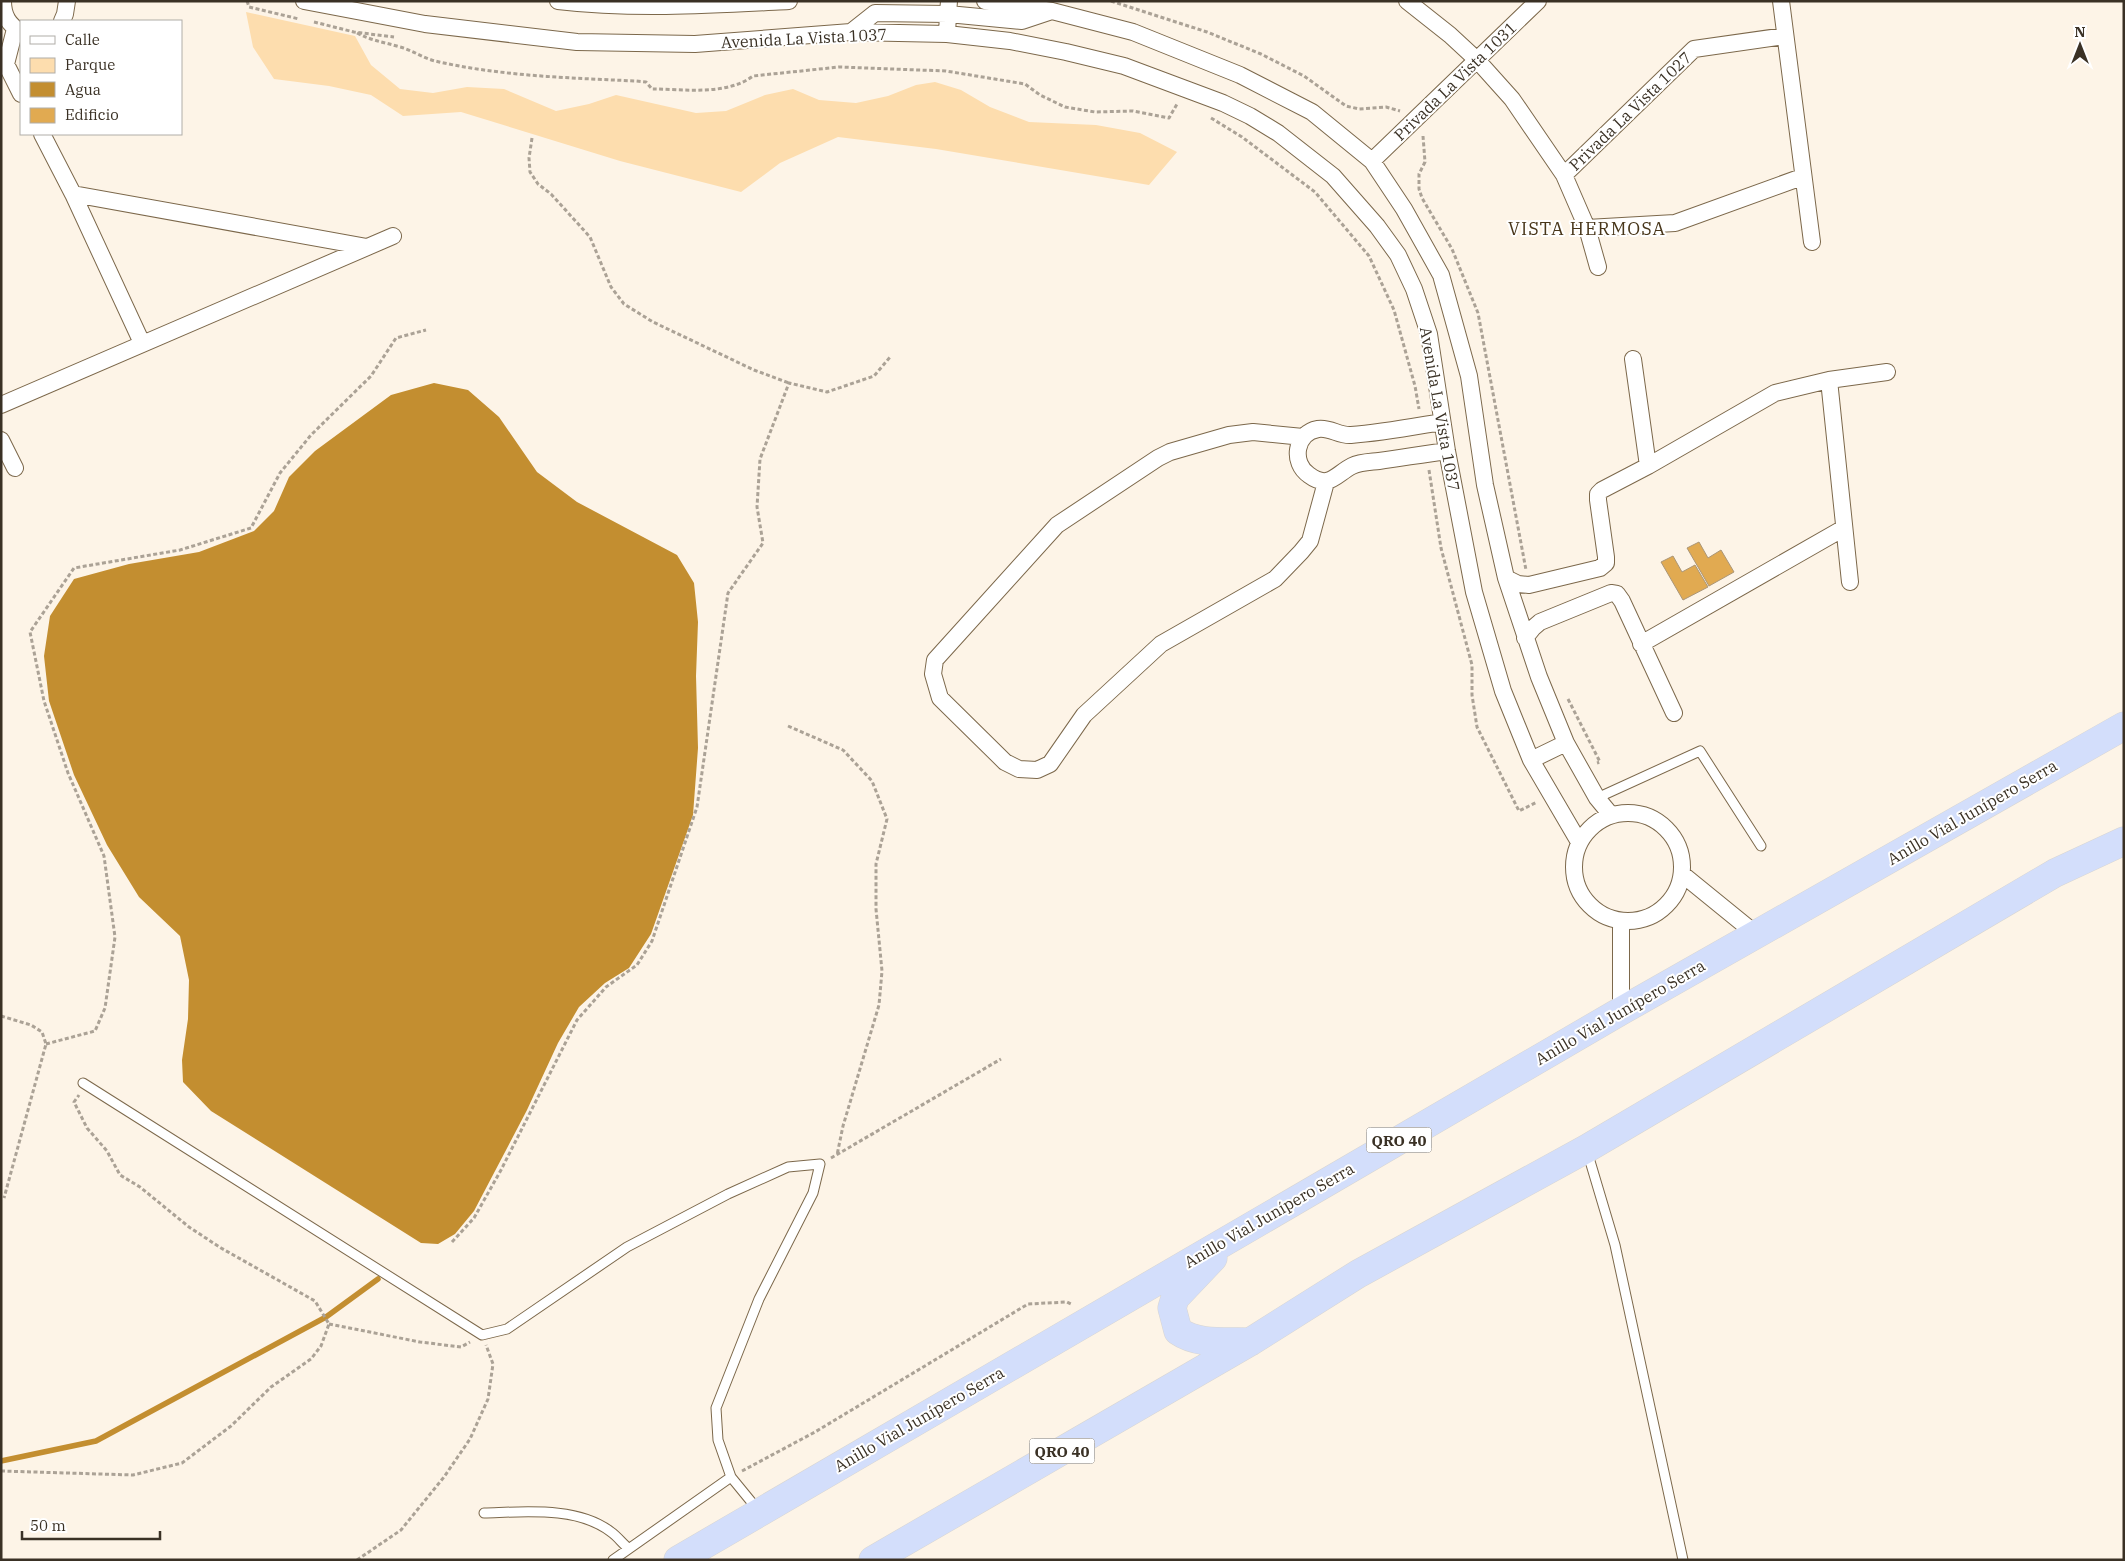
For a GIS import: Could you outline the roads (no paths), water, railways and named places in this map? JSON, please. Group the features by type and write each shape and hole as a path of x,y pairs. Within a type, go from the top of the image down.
{"highway":[{"name":"Anillo Vial Junípero Serra","path":"678,1560 1621,1010 2124,726"},
{"name":"QRO 40","path":"873,1560 1250,1342 1358,1274 1586,1149 2055,873 2124,841"},
{"path":"1233,1237 1175,1298 1172,1308 1178,1332 1188,1338 1211,1341 1250,1342"}],"street":[{"path":"3,1 5,16 18,31 4,66 20,92"},
{"path":"62,20 67,1"},
{"name":"Avenida La Vista 1037","path":"304,1 425,24 577,42 695,44 851,32 947,34 1010,41 1124,66 1223,103 1250,116 1278,133 1333,176 1377,226 1393,248 1414,289 1429,334 1447,451 1474,592 1503,691 1531,760 1579,842"},
{"path":"558,1 580,4 789,1"},
{"name":"Avenida La Vista 1037","path":"985,1 1052,11 1133,32 1240,74 1312,112 1372,161 1404,209 1441,275 1469,376 1485,485 1506,578 1525,638 1566,743 1597,798 1611,815"},
{"name":"Privada La Vista 1027","path":"1407,1 1450,35 1477,60 1512,99 1564,175 1587,228 1598,267"},
{"name":"Privada La Vista 1031","path":"1372,161 1538,1"},
{"path":"1781,1 1802,177 1812,242"},
{"path":"851,32 875,13 949,8 1022,21 1052,11"},
{"path":"947,34 949,8"},
{"name":"Privada La Vista 1027","path":"1564,175 1694,49 1785,36"},
{"path":"43,135 73,194 142,343"},
{"path":"1587,228 1675,223 1802,177"},
{"path":"73,194 367,247"},
{"path":"1,405 393,236"},
{"path":"1634,358 1648,466"},
{"path":"1506,578 1518,584 1529,585 1600,568 1606,563 1598,494 1775,393 1829,380 1887,372"},
{"path":"1829,380 1850,582"},
{"path":"1442,422 1349,435 1329,429 1316,429 1304,437 1298,448 1297,460 1302,470 1312,478 1326,482 1336,478 1354,465 1447,451"},
{"path":"1304,437 1253,432 1229,435 1170,452 1057,525 935,660 933,674 940,698 1005,762 1020,769 1037,770 1050,764 1084,715 1161,644 1275,578 1302,552 1310,541 1326,482"},
{"path":"1,440 15,468"},
{"path":"1641,644 1844,528"},
{"path":"1525,638 1540,622 1611,593 1617,594 1674,713"},
{"path":"1531,760 1566,743"},
{"path":"1633,813 1654,819 1670,833 1680,852 1682,874 1675,894 1661,910 1642,919 1621,921 1601,914 1585,901 1576,883 1573,862 1579,842 1592,825 1611,815 1633,813"},
{"path":"1682,874 1757,934"},
{"path":"1621,921 1621,1010"}],"lane":[{"path":"1597,798 1700,751 1761,846"},
{"path":"85,1084 482,1335 506,1329 627,1247 728,1194 788,1167 820,1164 813,1193 759,1299 716,1408 718,1440 731,1477 760,1512"},
{"path":"1586,1149 1615,1244 1683,1560"},
{"path":"613,1560 731,1477"},
{"path":"484,1513 544,1512 586,1518 610,1531 628,1548"}],"water":[{"path":"434,383 468,390 499,417 537,472 577,502 677,555 694,583 698,622 696,676 698,748 693,815 651,934 629,968 605,983 579,1007 558,1043 527,1110 474,1211 455,1234 438,1244 421,1243 211,1111 183,1082 182,1060 188,1019 189,980 180,936 139,897 107,845 74,775 49,701 44,656 50,616 74,579 129,564 199,552 254,531 274,511 289,477 315,451 391,395"}],"waterway":[{"path":"1,1461 96,1441 326,1317 378,1279"}],"district":[{"name":"VISTA HERMOSA","path":"1587,228"}]}
